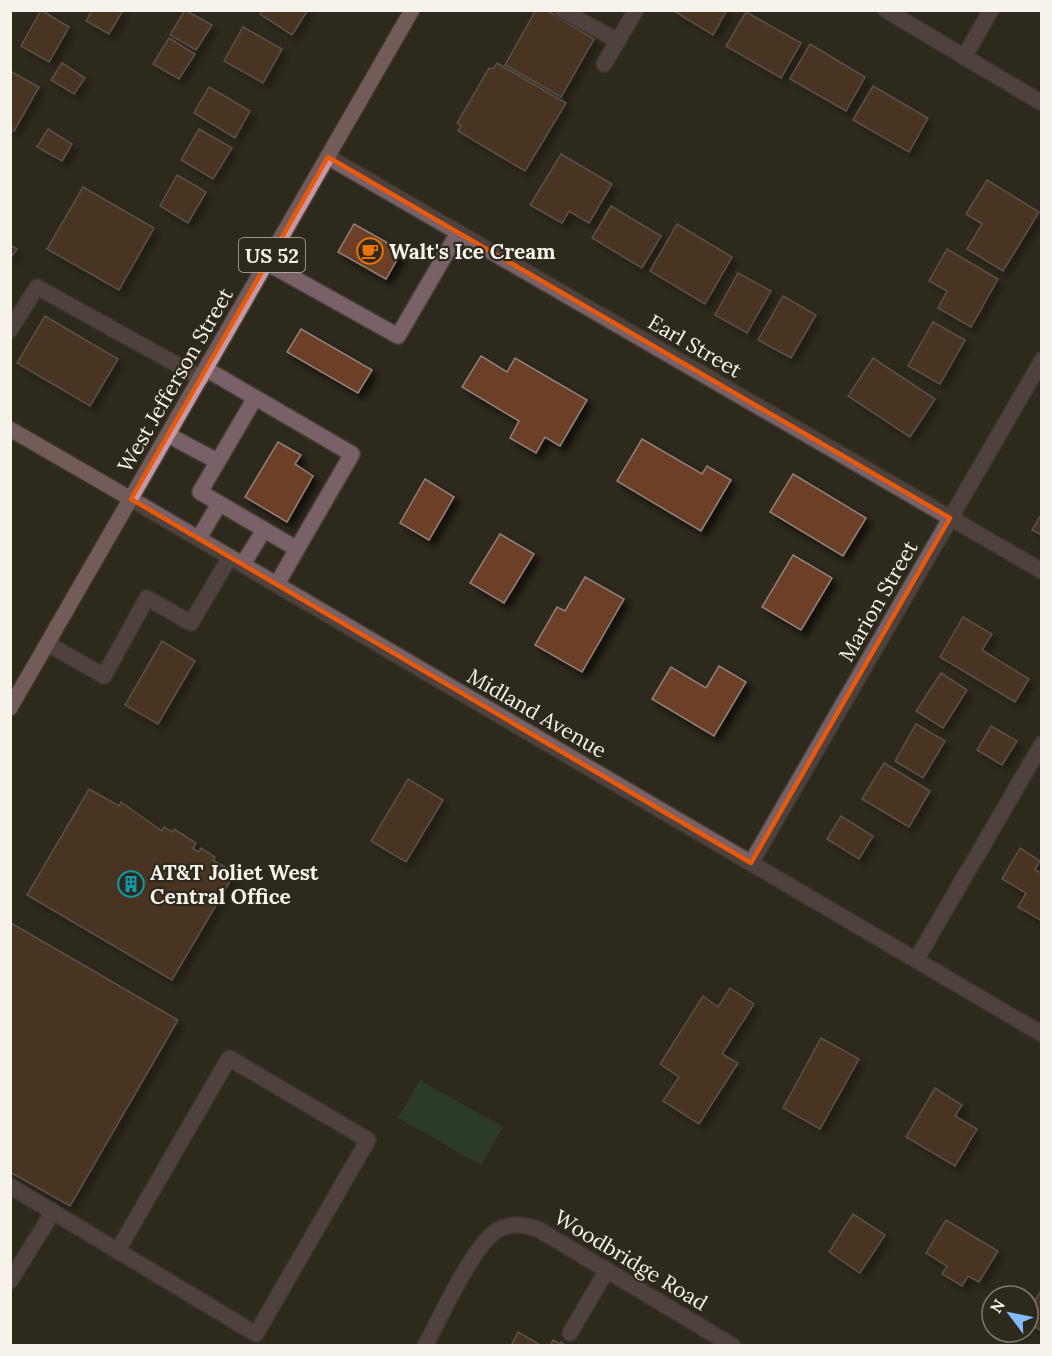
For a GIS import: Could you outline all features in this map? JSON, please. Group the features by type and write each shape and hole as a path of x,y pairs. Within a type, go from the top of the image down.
{"main road":[{"name":"West Jefferson Street","path":"10,708 412,10"},
{"name":"Midland Avenue","path":"10,429 131,499"}],"street":[{"path":"562,10 618,41"},
{"path":"604,64 636,10"},
{"path":"885,10 1041,103"},
{"path":"964,57 992,10"},
{"name":"Earl Street","path":"328,157 1041,572"},
{"path":"267,263 398,336 458,232"},
{"path":"10,330 37,287 255,398 352,454 277,584"},
{"name":"Marion Street","path":"751,863 1041,360"},
{"path":"255,398 200,492 297,549"},
{"path":"168,435 217,462"},
{"name":"Midland Avenue","path":"131,499 1041,1034"},
{"path":"199,538 219,504"},
{"path":"48,644 104,676 147,598 191,623 236,560 264,530"},
{"path":"916,960 1041,744"},
{"path":"10,1186 256,1334 368,1140 229,1058 118,1250"},
{"path":"10,1281 53,1212"},
{"name":"Woodbridge Road","path":"425,1346 478,1249 497,1230 518,1224 538,1229 733,1346"},
{"path":"570,1333 607,1270"}],"highlighted area":[{"path":"328,157 950,518 751,863 131,499"}],"green space":[{"path":"420,1080 503,1127 481,1165 398,1118"}],"building":[{"path":"41,10 69,27 49,62 21,46"},
{"path":"92,10 123,10 109,34 86,21"},
{"path":"185,10 212,25 196,50 170,35"},
{"path":"263,10 308,10 292,35 260,14"},
{"path":"536,10 546,10 594,39 561,97 505,65"},
{"path":"672,10 727,10 713,35"},
{"path":"746,12 801,43 781,78 726,46"},
{"path":"243,27 282,49 263,83 224,61"},
{"path":"169,38 195,54 179,79 153,64"},
{"path":"810,44 865,77 846,111 790,79"},
{"path":"62,63 85,78 74,94 51,80"},
{"path":"497,63 566,103 525,171 458,131 461,126 457,123 489,68 493,69"},
{"path":"10,71 39,87 14,131 10,129"},
{"path":"873,86 928,118 909,152 853,120"},
{"path":"209,87 250,111 235,138 194,113"},
{"path":"48,129 72,144 62,161 37,147"},
{"path":"199,129 232,148 213,179 181,160"},
{"path":"561,154 612,184 589,223 569,211 562,223 530,205"},
{"path":"177,175 206,192 188,223 160,206"},
{"path":"987,180 1039,212 1003,271 967,249 982,224 966,214"},
{"path":"83,187 154,228 119,290 47,249"},
{"path":"611,206 661,236 642,268 592,238"},
{"name":"Walt's Ice Cream","path":"354,224 402,251 386,279 338,252"},
{"path":"677,224 732,257 705,304 650,271"},
{"path":"10,245 17,249 10,259"},
{"path":"947,249 998,279 971,327 938,308 947,291 929,281"},
{"path":"738,273 771,291 747,333 715,315"},
{"path":"783,296 816,315 791,358 758,340"},
{"path":"45,316 118,359 90,406 17,363"},
{"path":"933,322 965,340 940,384 908,366"},
{"path":"301,329 372,370 358,393 287,352"},
{"path":"481,356 507,372 515,358 587,400 560,446 545,437 536,453 510,438 519,421 462,387"},
{"path":"873,358 935,399 910,437 848,396"},
{"path":"642,439 702,474 707,466 731,480 701,531 617,481"},
{"path":"278,442 301,455 295,464 313,476 287,522 245,497"},
{"path":"793,474 866,518 843,556 770,512"},
{"path":"425,479 454,497 429,540 400,523"},
{"path":"1042,513 1042,535 1032,530"},
{"path":"500,534 534,554 504,603 470,583"},
{"path":"793,555 832,578 801,630 762,607"},
{"path":"585,577 624,599 582,672 535,645 557,607 565,611"},
{"path":"963,617 992,634 982,650 1029,679 1015,702 940,657"},
{"path":"162,641 195,661 158,724 125,705"},
{"path":"719,666 746,682 714,736 652,699 671,667 706,688"},
{"path":"941,673 967,690 943,728 916,711"},
{"path":"916,724 945,741 923,778 895,761"},
{"path":"991,726 1017,741 1002,765 977,750"},
{"path":"884,763 930,791 909,827 862,799"},
{"path":"408,779 443,800 406,862 371,841"},
{"name":"AT&T Joliet West Central Office","path":"89,789 119,806 121,802 162,831 164,827 173,832 174,829 196,843 193,849 199,852 201,848 215,857 213,860 235,873 172,980 27,895"},
{"path":"841,816 873,836 859,859 827,839"},
{"path":"1020,848 1040,861 1035,870 1042,873 1042,921 1018,907 1026,893 1002,879"},
{"path":"11,923 178,1020 70,1206 10,1172"},
{"path":"730,988 754,1004 722,1054 738,1063 699,1124 663,1101 679,1077 660,1064 703,996 718,1007"},
{"path":"821,1038 859,1059 820,1129 783,1108"},
{"path":"935,1088 962,1105 955,1116 977,1129 955,1166 906,1137"},
{"path":"853,1214 885,1235 860,1273 829,1252"},
{"path":"946,1220 998,1251 979,1282 968,1276 962,1286 942,1274 947,1266 926,1253"},
{"path":"1042,1289 1042,1331 1040,1330 1040,1292"},
{"path":"518,1332 542,1346 511,1346"},
{"path":"553,1340 560,1344 561,1342 567,1346 550,1346"}],"place":[{"name":"Walt's Ice Cream","path":"370,251"},
{"name":"AT&T Joliet West Central Office","path":"131,884"}]}
